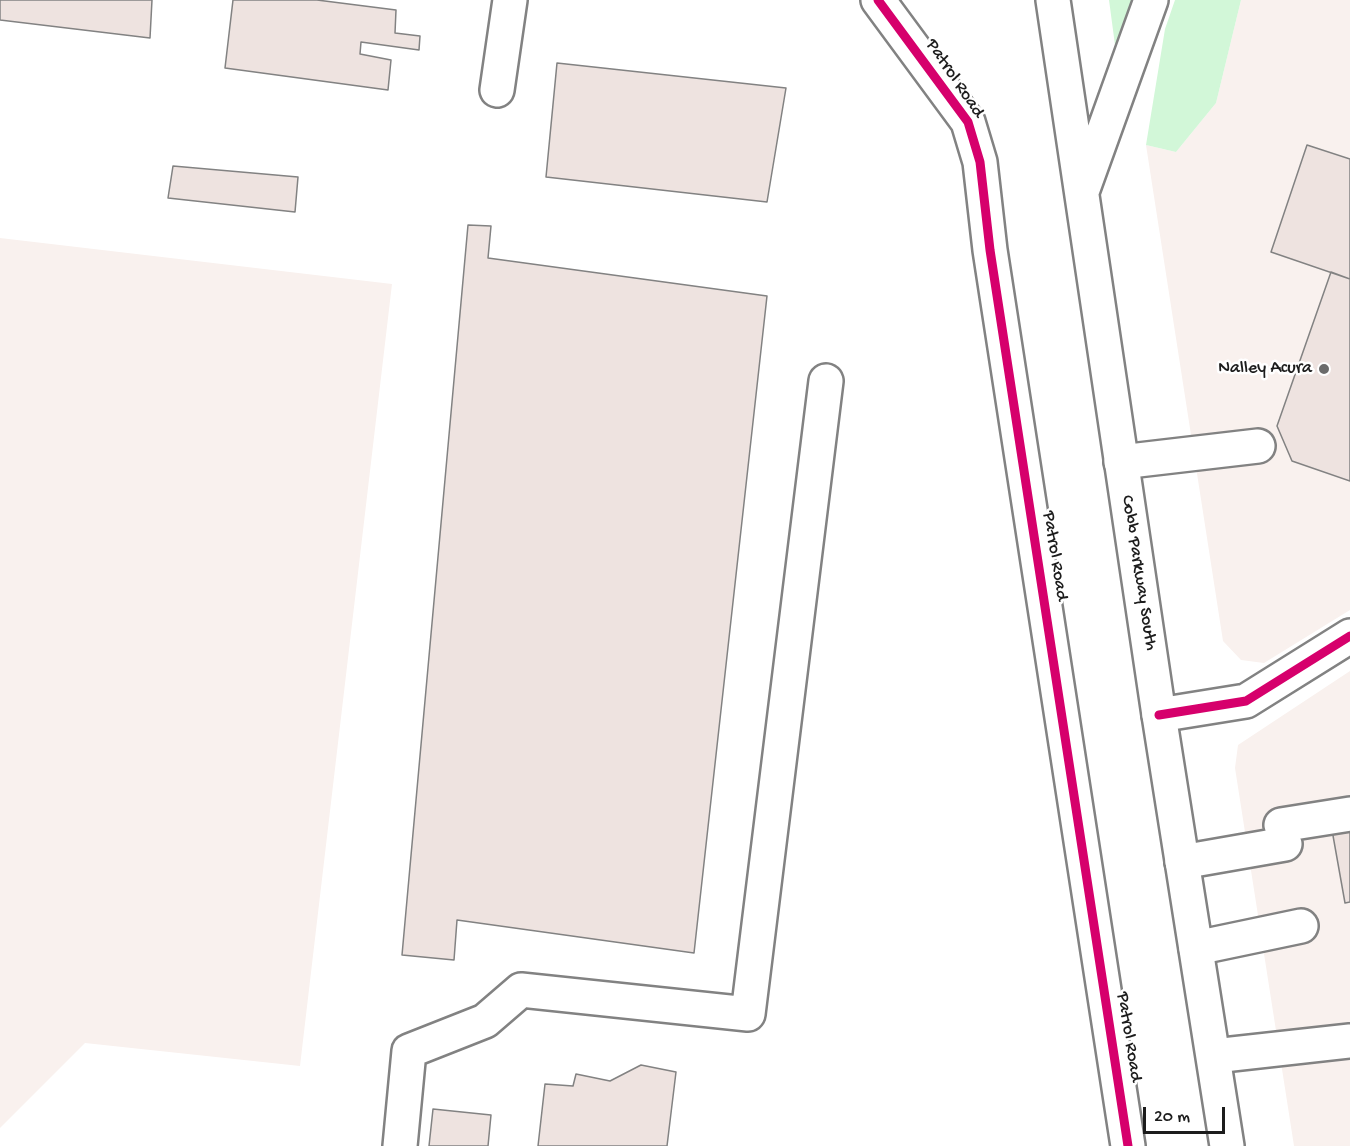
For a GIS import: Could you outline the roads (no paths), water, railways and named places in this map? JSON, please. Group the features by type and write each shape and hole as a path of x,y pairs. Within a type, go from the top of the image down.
{"street":[{"path":"497,90 510,0"},
{"name":"Patrol Road","path":"878,0 968,122 980,162 993,271 1128,1146"},
{"name":"Cobb Parkway South","path":"1053,0 1159,715 1227,1146"},
{"path":"1082,193 1151,0"},
{"path":"400,1146 409,1051 485,1021 521,990 748,1014 826,381"},
{"path":"1121,462 1258,446"},
{"path":"1159,715 1246,701 1350,636"},
{"path":"1182,862 1350,814"},
{"path":"1196,948 1301,926"},
{"path":"1214,1056 1350,1041"}],"place":[{"name":"Nalley Acura","path":"1324,369"}]}
